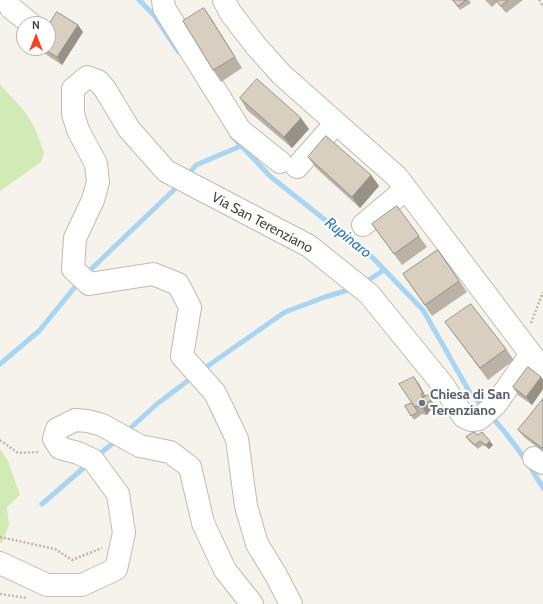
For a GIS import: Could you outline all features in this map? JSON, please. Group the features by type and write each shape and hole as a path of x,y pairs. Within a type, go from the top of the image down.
{"street":[{"path":"7,0 11,8 21,16"},
{"path":"163,0 164,8 240,130 288,165 332,127"},
{"path":"224,0 230,12 256,46 332,127"},
{"path":"89,62 108,70 112,78 120,114"},
{"name":"Via San Terenziano","path":"291,604 276,575 257,544 246,506 237,439 214,393 182,356 190,308 178,284 152,274 89,284 73,269 75,238 93,200 98,182 96,164 78,130 73,114 73,89 87,77 98,81 106,89 129,129 166,171 309,246 369,294 443,385 464,417 471,420 479,419 496,404 536,362"},
{"path":"282,89 397,177 536,362"},
{"path":"363,225 406,189"},
{"path":"0,562 47,585 82,585 116,570 124,533 118,494 94,460 78,453 60,448 54,439 57,429 75,420 88,421 102,425 140,446 170,452 190,468 204,523 225,570 252,604"}],"path":[{"path":"539,0 543,6"},
{"path":"529,329 543,292"},
{"path":"0,440 18,453 44,452 60,448"},
{"path":"0,537 55,549 72,560 98,548 108,548 115,553 116,570"}],"green space":[{"path":"0,84 26,113 35,128 44,153 41,162 0,191"},
{"path":"0,449 8,461 20,495 7,507 9,525 2,543 0,543"}],"building":[{"path":"453,0 466,0 458,6"},
{"path":"496,0 508,0 501,6"},
{"path":"204,8 235,57 213,70 183,21"},
{"path":"57,12 78,25 57,57 55,56 56,16 54,16"},
{"path":"257,79 301,118 284,137 240,98"},
{"path":"326,136 371,175 352,197 308,157"},
{"path":"397,206 419,236 394,254 372,224"},
{"path":"438,250 459,281 425,305 403,274"},
{"path":"471,304 506,349 480,368 445,322"},
{"path":"528,367 541,377 526,397 513,387"},
{"path":"414,377 423,393 421,394 425,402 422,407 414,406 399,384"},
{"path":"428,395 431,400 426,403 423,398"},
{"path":"543,399 543,447 542,448 518,430"},
{"path":"412,403 418,412 411,416 405,406"},
{"path":"474,432 478,435 482,432 490,441 486,445 480,441 475,445 466,437"}],"waterway":[{"name":"Rupinaro","path":"139,0 154,15 178,51"},
{"name":"Rupinaro","path":"232,136 271,177 373,258 423,310 469,391 485,409"},
{"path":"186,177 196,165 241,146"},
{"path":"86,274 180,184"},
{"path":"364,283 384,270"},
{"path":"0,364 39,331 79,282"},
{"path":"202,370 285,312 352,289"},
{"path":"126,432 157,404 194,376"},
{"name":"Rupinaro","path":"491,416 519,450 543,488"},
{"path":"97,456 117,440"},
{"path":"42,504 88,464"}],"place":[{"name":"Chiesa di San Terenziano","path":"422,403"}]}
